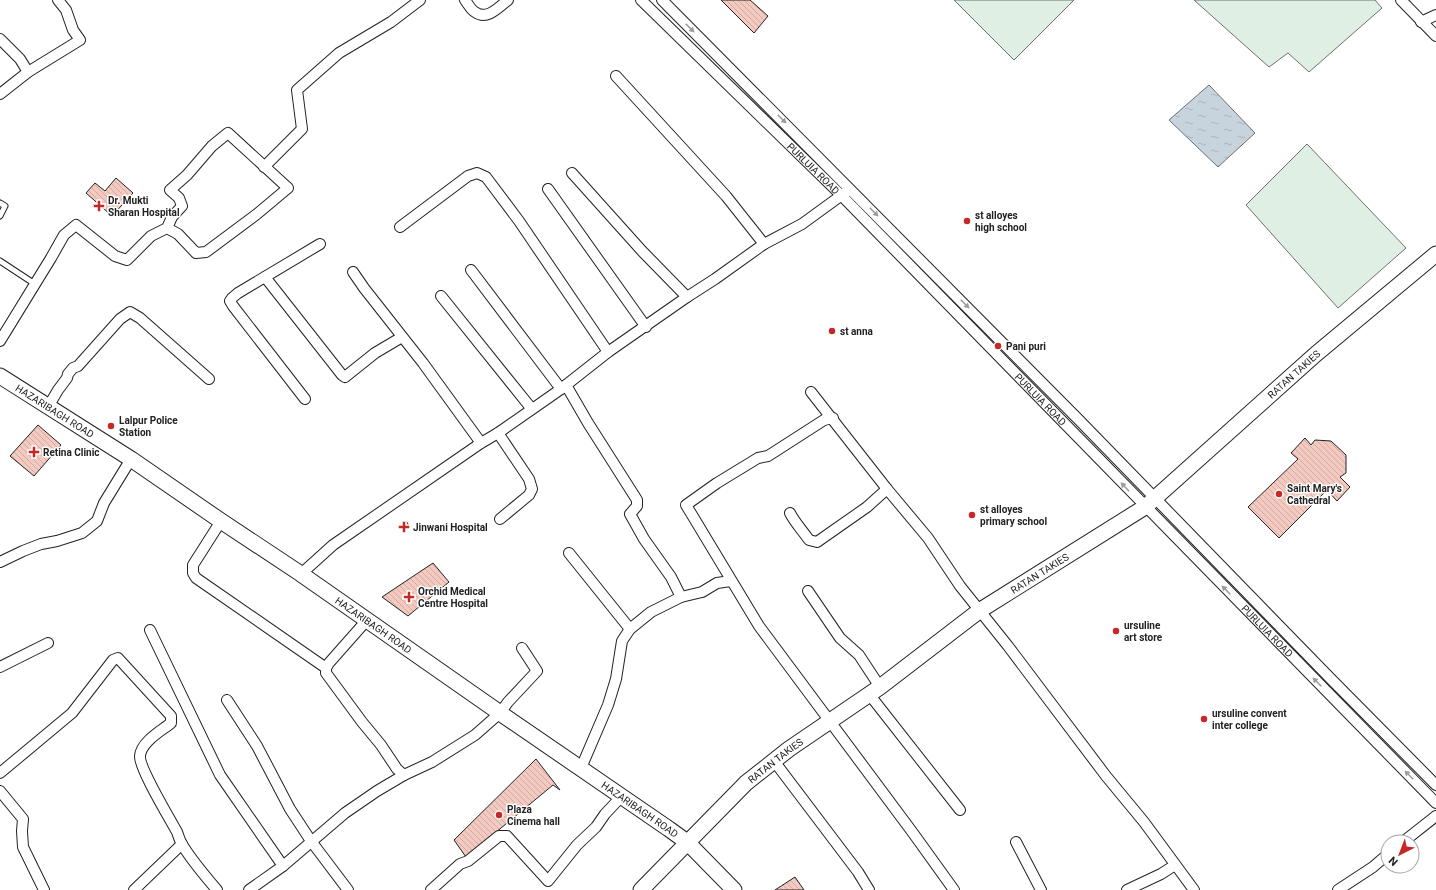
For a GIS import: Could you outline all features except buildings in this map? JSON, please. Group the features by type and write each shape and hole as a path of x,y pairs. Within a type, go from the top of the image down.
{"street":[{"path":"0,94 28,72 80,40 73,30 66,10 58,0"},
{"path":"264,167 302,129 297,90 339,53 391,22 420,0"},
{"path":"465,0 475,12 484,16 492,13 508,0"},
{"name":"PURLUIA ROAD","path":"641,0 842,196 1436,785"},
{"name":"PURLUIA ROAD","path":"662,0 851,188 1436,803"},
{"path":"1401,0 1436,36"},
{"path":"1421,22 1436,15"},
{"path":"0,39 20,59 28,72"},
{"path":"616,76 726,196 764,244"},
{"path":"0,341 64,235 76,225 114,256 127,260 151,236 167,228 172,217 182,206 179,198 170,190 187,175 212,146 228,133 288,188 257,214 206,252 196,253 178,234 167,228"},
{"path":"400,227 468,176 478,173 486,177 519,221 608,352"},
{"path":"572,174 642,251 687,297"},
{"path":"301,574 333,545 481,442 498,433 531,408 564,387 608,352 764,244 802,224 851,188"},
{"path":"548,189 646,327"},
{"path":"305,399 230,301 238,293 320,244"},
{"name":"RATAN TAKIES","path":"641,890 746,783 829,721 875,691 979,611 1150,503 1316,354 1436,254"},
{"path":"471,270 564,387 588,423 637,500 637,506 630,514 644,539 671,577 680,597"},
{"path":"353,272 481,442"},
{"path":"265,277 338,372 346,377 375,353 402,337"},
{"path":"441,296 531,408"},
{"path":"48,407 73,368 78,366 120,319 130,312 140,318 209,379"},
{"name":"HAZARIBAGH ROAD","path":"0,376 131,460 301,574 500,714 687,842 734,890"},
{"path":"811,392 833,418 887,489 928,538 960,586 1008,646 1106,776 1144,822 1194,890"},
{"path":"833,418 824,420 768,456 758,458 717,483 686,505 759,626 914,833 954,890"},
{"path":"498,433 529,479 532,489 529,495 500,519"},
{"path":"0,562 41,544 57,541 82,533 97,521 104,503 131,460"},
{"path":"790,513 809,540 817,542 867,507 887,489"},
{"path":"221,521 193,565 193,572 196,578 326,668"},
{"path":"569,553 630,629"},
{"path":"581,768 608,705 616,679 622,641 630,629 651,612 680,597 702,592 717,583 731,581"},
{"path":"808,591 840,638 859,655 875,691 960,810"},
{"path":"368,620 329,663 326,668 326,672 356,714 381,745 397,769 404,775"},
{"path":"150,630 216,768 283,866"},
{"path":"0,667 48,643"},
{"path":"249,890 283,866 345,813 377,790 432,762 475,735 500,714 508,702 537,671 522,648"},
{"path":"0,773 72,713 113,660 118,658 171,716 171,723 148,742 142,749 140,761 182,844 192,860 217,890"},
{"path":"227,700 257,746 290,809 311,841 348,890"},
{"path":"774,761 858,872 869,890"},
{"path":"0,791 23,819 22,831 24,847 44,890"},
{"path":"431,890 460,864 468,861 499,836 507,836 548,880 577,845 596,827 605,814 621,797"},
{"path":"1413,834 1436,816"},
{"path":"1016,842 1041,890"},
{"path":"134,890 182,844"},
{"path":"1338,890 1380,861"},
{"path":"1127,890 1161,874 1175,865"}],"lane":[{"path":"0,203 5,206 0,216"},
{"path":"0,261 35,284"}],"green space":[{"path":"954,0 1074,0 1014,60"},
{"path":"1194,0 1375,0 1382,8 1309,72 1288,53 1269,67"},
{"path":"1307,144 1406,248 1338,308 1246,205"}],"water":[{"path":"1209,85 1255,133 1218,167 1169,120"}],"place":[{"name":"Dr. Mukti Sharan Hospital","path":"99,206"},
{"name":"st alloyes high school","path":"967,221"},
{"name":"st anna","path":"832,331"},
{"name":"Pani puri","path":"998,346"},
{"name":"Lalpur Police Station","path":"111,426"},
{"name":"Retina Clinic","path":"34,452"},
{"name":"Saint Mary's Cathedral","path":"1279,494"},
{"name":"st alloyes primary school","path":"972,515"},
{"name":"Jinwani Hospital","path":"404,527"},
{"name":"Orchid Medical Centre Hospital","path":"409,597"},
{"name":"ursuline art store","path":"1116,631"},
{"name":"ursuline convent inter college","path":"1204,719"},
{"name":"Plaza Cinema hall","path":"499,815"}]}
